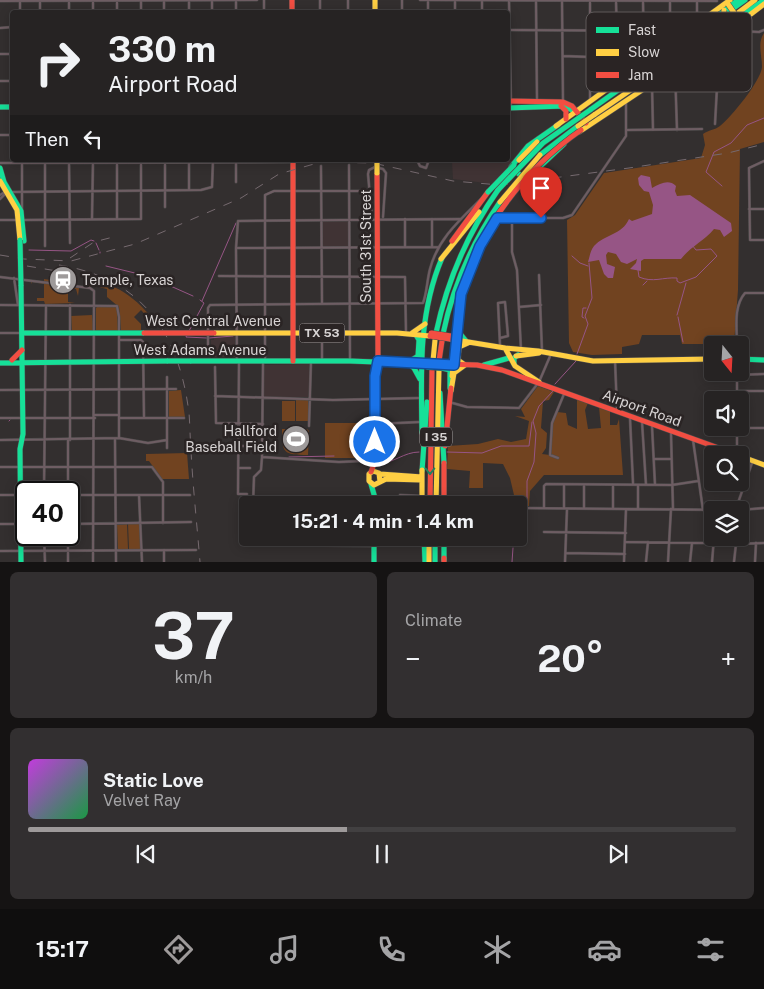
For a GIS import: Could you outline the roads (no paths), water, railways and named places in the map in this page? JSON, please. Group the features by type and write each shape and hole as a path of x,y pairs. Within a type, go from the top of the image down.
{"main road":[{"path":"723,12 738,0"},
{"path":"728,12 745,0"},
{"path":"739,12 755,0"},
{"path":"746,12 764,0"},
{"path":"714,12 727,3"},
{"path":"752,12 764,4"},
{"path":"422,496 420,364 430,289 441,259 488,192 514,165 565,119 604,92"},
{"path":"441,259 498,190 543,143 616,92"},
{"path":"443,334 450,296 460,268 487,219 540,155 627,92"},
{"path":"461,294 487,231 504,204 526,176 549,153 640,92"},
{"path":"510,104 537,101 579,107 589,102"},
{"path":"510,104 537,108 561,104 576,112"},
{"path":"561,104 566,111 565,119"},
{"path":"572,106 588,126"},
{"path":"558,125 528,146 510,166 513,171 520,175 530,176 581,130"},
{"path":"293,162 293,361"},
{"name":"South 31st Street","path":"375,461 375,376 378,361 377,162"},
{"path":"0,168 21,220"},
{"path":"0,181 21,211 21,481"},
{"path":"425,324 428,332 433,334 455,265 486,207 498,190"},
{"path":"444,463 454,365 452,339 457,330 461,294 470,262 487,219"},
{"path":"420,379 414,368 406,362 418,356 420,340 409,333 425,324"},
{"path":"457,330 461,337 470,343"},
{"name":"West Central Avenue","path":"22,333 350,332 433,334 452,339"},
{"path":"452,339 520,353 542,353 593,361 704,359"},
{"name":"I 35","path":"430,496 430,366 435,340"},
{"name":"I 35","path":"436,496 438,375 442,341"},
{"path":"450,391 454,373 464,365 458,360 458,352 461,345 470,343"},
{"name":"Airport Road","path":"503,348 514,365 539,382"},
{"path":"12,360 22,349"},
{"path":"509,358 520,353"},
{"path":"514,365 514,360 520,353"},
{"name":"Airport Road","path":"477,366 509,358"},
{"path":"749,359 764,360"},
{"name":"West Adams Avenue","path":"0,362 12,360 22,362"},
{"name":"West Adams Avenue","path":"0,362 378,361"},
{"name":"Airport Road","path":"378,361 406,362 430,366 464,365 497,368 714,446"},
{"path":"440,365 450,370 450,391"},
{"path":"420,373 430,366"},
{"path":"422,476 430,366"},
{"path":"438,375 444,463 444,496"},
{"name":"Airport Road","path":"749,459 764,465"},
{"path":"375,461 368,479 376,496"},
{"path":"375,461 379,473 379,483 375,493"},
{"path":"371,472 386,476 422,476"},
{"path":"371,484 386,480 422,476"},
{"path":"21,546 21,562"},
{"path":"374,546 374,562"},
{"path":"423,546 424,562"},
{"path":"429,546 430,562"},
{"path":"435,546 435,562"},
{"path":"444,546 444,560"}],"street":[{"path":"0,1 257,0"},
{"path":"420,0 717,1"},
{"path":"536,0 537,108"},
{"path":"561,104 563,56 562,1"},
{"path":"510,30 586,30"},
{"path":"563,56 586,57"},
{"path":"589,92 589,102"},
{"path":"652,92 653,130"},
{"path":"676,92 676,130"},
{"path":"715,124 717,92"},
{"path":"497,218 568,218 577,210 623,141 627,130 626,101"},
{"path":"627,130 702,129"},
{"path":"764,161 749,168 748,209 750,240 764,240"},
{"path":"21,211 22,162"},
{"path":"69,162 70,243"},
{"path":"0,163 93,162 92,219"},
{"path":"117,162 117,219"},
{"path":"0,220 141,219 141,162"},
{"path":"165,162 165,208"},
{"path":"189,162 189,191"},
{"path":"0,195 22,191 189,191 212,188 213,162"},
{"path":"236,162 236,182"},
{"path":"418,162 420,166 426,168 428,162"},
{"path":"45,163 45,246"},
{"path":"349,165 350,361"},
{"path":"321,166 322,304"},
{"path":"375,168 383,169 386,173 377,219 370,191 370,170 375,168"},
{"path":"253,496 254,477 261,470 262,456 265,333 264,220 266,193 370,191"},
{"path":"0,199 9,192"},
{"path":"208,352 209,305 423,303 430,268 439,247 460,219 488,192"},
{"path":"480,246 511,197"},
{"path":"748,209 764,209"},
{"path":"432,218 432,247"},
{"path":"512,218 512,252 517,270 520,353"},
{"path":"247,494 238,494 239,396 236,332 236,248 238,221 241,219 460,219"},
{"path":"405,219 405,246"},
{"path":"236,248 439,247"},
{"path":"0,276 91,288 94,292 95,416 92,467 92,562"},
{"path":"219,276 378,276 405,278 409,333"},
{"path":"539,276 542,353"},
{"path":"14,277 20,305"},
{"path":"737,336 738,309 745,293 764,293"},
{"path":"500,338 508,336 506,302 499,302 500,338 503,348"},
{"path":"0,305 117,305 119,310 119,438"},
{"path":"69,481 70,305"},
{"path":"44,481 47,418 46,306"},
{"path":"519,307 541,306"},
{"path":"499,322 507,322"},
{"name":"West Central Avenue","path":"0,333 22,333"},
{"path":"322,333 322,361"},
{"path":"119,340 142,340 144,418"},
{"path":"449,402 467,407 498,406 500,409 519,408 539,382 551,354"},
{"path":"615,360 618,411"},
{"path":"310,426 311,361"},
{"path":"215,367 216,423 262,424"},
{"path":"749,374 764,374"},
{"path":"167,377 167,448"},
{"path":"737,381 737,391"},
{"path":"0,390 176,390"},
{"path":"749,391 764,391"},
{"path":"558,458 550,455 552,423 565,392"},
{"path":"215,396 421,398"},
{"path":"0,418 119,416 184,418"},
{"path":"630,416 633,484"},
{"path":"642,420 646,484"},
{"path":"375,424 422,422"},
{"path":"652,423 655,485"},
{"path":"749,428 764,428"},
{"path":"668,562 672,510 671,430"},
{"path":"0,440 115,440 119,438 148,443 167,440"},
{"path":"527,508 703,510 692,438"},
{"path":"115,440 116,562"},
{"path":"238,446 253,446"},
{"path":"262,456 339,462 362,461"},
{"path":"654,459 672,459"},
{"path":"739,501 753,460"},
{"path":"0,467 152,467 163,482 163,523"},
{"path":"238,468 250,468"},
{"path":"544,508 545,485 672,485 698,481"},
{"path":"638,484 638,509"},
{"path":"564,485 567,532 564,562"},
{"path":"584,485 584,509"},
{"path":"613,509 614,486"},
{"path":"80,494 190,495"},
{"path":"0,495 15,496"},
{"path":"139,495 142,562"},
{"path":"400,495 422,496"},
{"path":"749,510 764,508"},
{"path":"624,562 626,509"},
{"path":"80,524 191,522"},
{"path":"0,524 15,524"},
{"path":"544,532 626,533"},
{"path":"626,542 704,543"},
{"path":"646,562 648,542"},
{"path":"690,562 692,543"},
{"path":"749,543 764,543"},
{"path":"755,562 756,543"},
{"path":"44,546 45,562"},
{"path":"68,546 68,562"},
{"path":"712,562 714,546"},
{"path":"734,562 736,546"},
{"path":"164,550 164,562"},
{"path":"0,551 196,550"},
{"path":"566,554 625,554"}],"waterway":[{"path":"722,186 706,172 714,152 731,143 747,125 764,118"},
{"path":"202,301 236,223"},
{"path":"29,250 71,251 91,240 94,241"},
{"path":"96,243 99,250"},
{"path":"638,270 639,277 649,280 677,278 677,281 680,283 696,277 717,256 711,249 696,250 692,245"},
{"path":"572,256 580,263 588,266"},
{"path":"577,354 588,324 585,316 592,298 589,263"},
{"path":"106,266 143,275"},
{"path":"148,276 193,296"},
{"path":"643,285 647,281"},
{"path":"677,315 686,283"},
{"path":"189,331 204,303 200,300"},
{"path":"584,318 582,317 583,308 586,308"},
{"path":"678,317 683,342"},
{"path":"187,334 186,337 207,338"},
{"path":"209,338 233,336"},
{"path":"555,384 576,361"},
{"path":"527,496 527,481 534,462 536,433 533,421 539,406 553,391"},
{"path":"447,452 482,453 501,446 529,446 532,422"},
{"path":"378,464 419,452"},
{"path":"289,457 334,456"},
{"path":"360,456 366,456"},
{"path":"512,562 513,548"}],"railway":[{"path":"0,255 24,259 71,261 135,244 241,198 279,174 321,162 373,163 453,181 500,185 728,153 764,144"},
{"path":"70,258 94,242 117,236"},
{"path":"59,265 88,272 113,282 134,296 151,314 165,334 176,358 184,384 189,413 200,562"},
{"path":"27,266 69,273"}],"place":[{"name":"Temple, Texas","path":"63,280"},
{"name":"Hallford Baseball Field","path":"296,439"}]}
